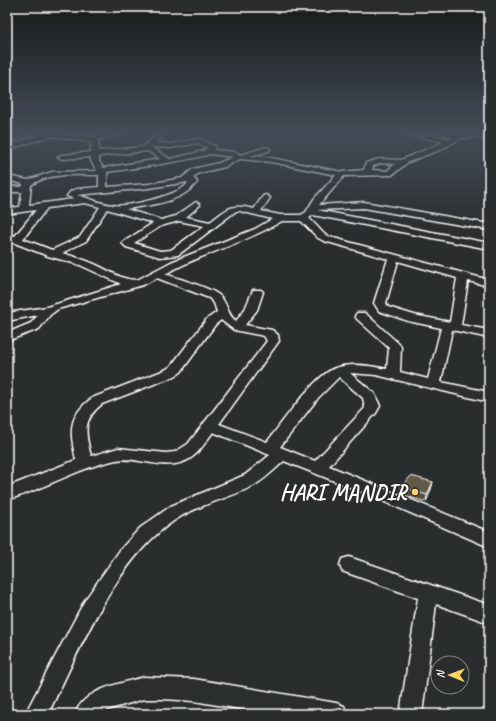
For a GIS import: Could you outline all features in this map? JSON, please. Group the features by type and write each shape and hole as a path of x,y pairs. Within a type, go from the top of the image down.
{"street":[{"path":"97,165 102,172 103,190"},
{"path":"157,165 103,190 72,194 73,197 84,201 154,220 158,224"},
{"path":"7,189 27,186 35,179 55,175 102,172 152,185 189,178 196,171 223,165"},
{"path":"273,170 279,165"},
{"path":"295,165 342,174 368,172 392,173 400,165"},
{"path":"368,172 369,166 371,165"},
{"path":"309,213 332,183 342,174"},
{"path":"7,178 27,186"},
{"path":"115,209 154,202 186,190 193,182 189,178"},
{"path":"102,205 147,197 150,194 152,185"},
{"path":"24,209 27,186"},
{"path":"256,212 266,198"},
{"path":"7,211 84,201"},
{"path":"52,254 84,239 102,205"},
{"path":"196,205 179,218 158,224 128,241 127,244 160,254 170,254 188,243 227,213 236,208 256,212 276,221"},
{"path":"7,317 49,310 58,306 139,283 175,264 230,243 276,221 309,213 364,205 489,227"},
{"path":"44,206 10,239 52,254 84,262 124,282 133,284"},
{"path":"227,213 276,221"},
{"path":"309,213 489,246"},
{"path":"309,213 321,236 489,282"},
{"path":"179,218 211,225"},
{"path":"394,256 380,303 383,309 412,318 489,334"},
{"path":"7,494 86,464 118,454 157,459 178,457 192,448 211,426 274,338 268,333 238,327 230,323 220,303 213,296 156,274"},
{"path":"434,384 451,326 463,276"},
{"path":"238,327 251,310 257,292"},
{"path":"7,337 35,326 49,310"},
{"path":"86,464 78,434 78,426 89,406 97,401 170,373 176,369 211,322 224,313"},
{"path":"361,316 395,347 393,374"},
{"path":"36,714 101,593 126,556 136,545 170,515 246,482 276,451 321,386 331,376 340,371 359,368 393,374 489,397"},
{"path":"318,468 373,406 369,396 340,371"},
{"path":"211,426 318,468 489,540"},
{"path":"349,565 489,614"},
{"path":"412,714 428,592"},
{"path":"86,714 102,701 144,688 163,688 194,690 336,714"}],"building":[{"path":"411,476 433,482 427,495 401,487"}],"place":[{"name":"HARI MANDIR","path":"415,492"}]}
